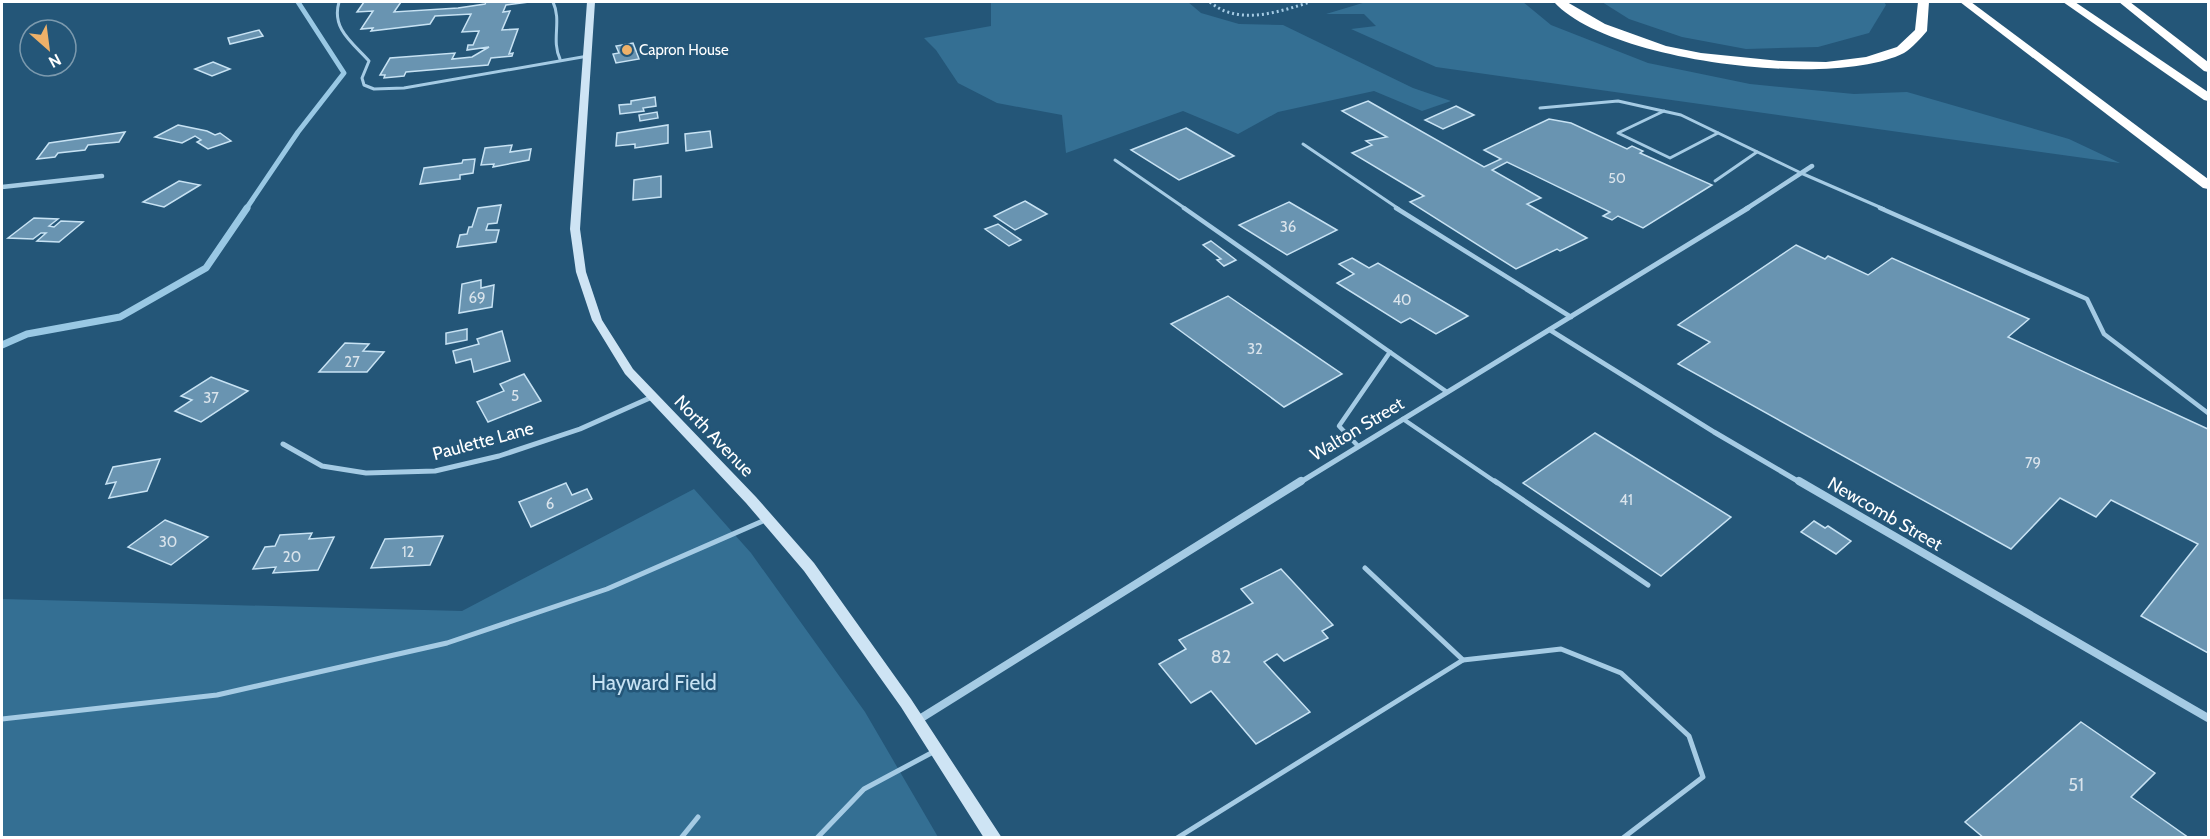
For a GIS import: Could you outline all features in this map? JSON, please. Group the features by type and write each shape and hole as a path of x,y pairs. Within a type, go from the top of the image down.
{"highway":[{"path":"1560,2 1594,23 1655,46 1730,61 1805,66 1866,60 1907,45 1922,32 1925,16 1923,2"},
{"path":"1965,2 2208,185"},
{"path":"2067,2 2208,97"},
{"path":"2124,2 2208,69"}],"main road":[{"name":"North Avenue","path":"591,2 575,229 581,272 597,320 629,371 809,567 918,720 994,837"}],"street":[{"name":"Walton Street","path":"918,720 1214,534 1710,233 1812,166"},
{"path":"2,187 102,176"},
{"name":"Newcomb Street","path":"1550,330 1714,432 2208,718"},
{"name":"Paulette Lane","path":"283,444 322,466 366,473 435,471 499,456 580,429 652,397"}],"lane":[{"path":"339,2 335,15 337,24 369,61 362,78 364,85 374,89 404,87 588,56"},
{"path":"553,2 558,8 554,50 560,59"},
{"path":"1540,108 1618,101 1681,115 1801,173 2087,299 2104,334 2208,413"},
{"path":"1664,111 1618,133 1670,158 1718,133"},
{"path":"1302,144 1398,209 1571,317"},
{"path":"1715,181 1757,152"},
{"path":"1115,160 1447,392"},
{"path":"1358,446 1339,426 1390,352"},
{"path":"1403,419 1648,585"},
{"path":"2,719 217,695 447,643 607,589 767,519"},
{"path":"1365,568 1463,660"},
{"path":"1177,837 1463,660 1561,649 1621,673 1689,736 1702,777 1623,837"},
{"path":"817,837 864,789 937,750"},
{"path":"681,837 698,817"}],"path":[{"path":"1210,2 1223,10 1255,15 1279,12 1310,2"}],"green space":[{"path":"991,2 1188,2 1201,13 1239,24 1283,25 1413,88 1451,101 1422,111 1374,91 1278,112 1238,134 1183,111 1066,153 1062,115 997,103 958,83 936,50 924,38 991,26"},
{"path":"1366,2 1523,2 1551,25 1648,63 1750,84 1854,94 1907,92 2069,139 2120,163 1436,67 1351,29 1376,26 1364,14 1326,14"},
{"path":"1602,2 1884,2 1886,5 1869,33 1818,47 1746,49 1682,37 1629,19"},
{"name":"Hayward Field","path":"694,489 751,553 865,712 938,837 2,838 2,599 462,611"}],"building":[{"path":"364,2 401,2 394,12 458,8 486,2 529,2 506,5 503,12 510,11 502,30 518,29 509,54 513,53 512,56 491,58 488,65 406,72 404,76 384,78 385,75 380,75 390,58 455,53 452,59 472,57 489,47 467,50 468,45 473,45 479,31 462,32 471,14 435,16 430,24 371,31 373,28 361,29 373,11 357,12"},
{"path":"259,30 263,36 230,44 228,38"},
{"name":"Capron House","path":"633,43 639,59 616,63 613,54 619,53 616,46"},
{"path":"213,62 230,69 212,76 195,69"},
{"path":"655,97 656,106 643,108 644,111 620,114 619,105"},
{"path":"1368,101 1484,167 1501,159 1484,150 1549,119 1571,123 1627,149 1632,146 1643,151 1640,153 1712,185 1643,228 1618,216 1612,220 1603,216 1610,212 1507,162 1492,170 1541,198 1527,204 1587,238 1560,251 1557,249 1516,269 1410,202 1424,196 1352,153 1372,145 1366,141 1387,137 1342,111"},
{"path":"1456,106 1474,115 1443,129 1425,120"},
{"path":"657,112 658,118 640,121 639,115"},
{"path":"178,125 215,135 220,133 231,141 208,149 197,142 201,140 195,136 182,143 155,137"},
{"path":"668,125 668,143 635,148 635,144 616,146 617,133"},
{"path":"1186,128 1234,156 1179,180 1131,150"},
{"path":"710,131 712,147 686,151 685,134"},
{"path":"125,132 119,142 88,145 85,150 58,153 55,157 37,159 49,143"},
{"path":"512,145 510,152 531,149 529,160 493,167 494,164 481,165 485,148"},
{"path":"475,159 473,173 460,175 460,179 420,184 424,168"},
{"path":"661,176 661,197 633,200 634,180"},
{"path":"179,181 200,185 164,207 143,202"},
{"path":"1025,201 1047,214 1015,230 994,216"},
{"path":"1289,202 1337,230 1287,255 1239,225"},
{"path":"501,205 497,223 488,224 486,230 499,230 496,242 457,247 460,235 467,234 469,227 472,227 478,208"},
{"path":"34,218 58,219 49,226 54,227 61,221 83,222 59,242 37,241 46,233 41,233 33,239 8,238"},
{"path":"998,224 1021,240 1009,246 985,229"},
{"path":"1211,241 1236,260 1224,266 1217,260 1221,259 1203,245"},
{"path":"1796,245 1825,259 1828,256 1868,275 1892,258 2029,319 2008,337 2208,429 2208,653 2141,616 2198,544 2111,500 2096,517 2060,498 2011,549 1678,364 1710,342 1678,325"},
{"path":"1352,258 1369,268 1378,263 1468,316 1436,334 1410,318 1401,323 1337,283 1354,274 1339,264"},
{"path":"481,280 481,288 494,285 492,307 459,313 462,284"},
{"path":"1228,296 1342,374 1284,407 1171,324"},
{"path":"467,329 467,340 446,344 446,333"},
{"path":"502,331 510,361 474,372 471,359 456,363 453,351 479,344 477,339"},
{"path":"345,343 369,344 363,351 384,352 367,372 319,372"},
{"path":"524,374 541,401 488,422 477,402 504,391 500,384"},
{"path":"211,377 248,391 201,422 175,411 192,400 181,396"},
{"path":"1595,433 1731,517 1661,576 1523,483"},
{"path":"160,459 147,491 109,498 116,482 106,484 113,467"},
{"path":"566,483 572,495 587,489 592,499 531,527 519,502"},
{"path":"165,520 208,537 171,565 128,547"},
{"path":"1814,521 1825,528 1828,526 1851,541 1836,554 1801,532"},
{"path":"312,533 309,539 334,537 318,570 273,573 276,567 253,569 265,547 275,546 280,535"},
{"path":"443,536 430,565 371,568 385,539"},
{"path":"1281,569 1333,625 1322,631 1328,638 1284,661 1277,654 1264,662 1310,712 1256,744 1211,691 1191,703 1159,664 1186,649 1179,640 1253,603 1241,589"},
{"path":"2081,722 2155,773 2131,797 2189,838 1984,838 1965,822"}],"waterway":[{"path":"246,209 298,132 344,73 298,2"},
{"path":"2,345 27,334 120,317 206,268 247,208"}],"place":[{"name":"Capron House","path":"627,50"}]}
